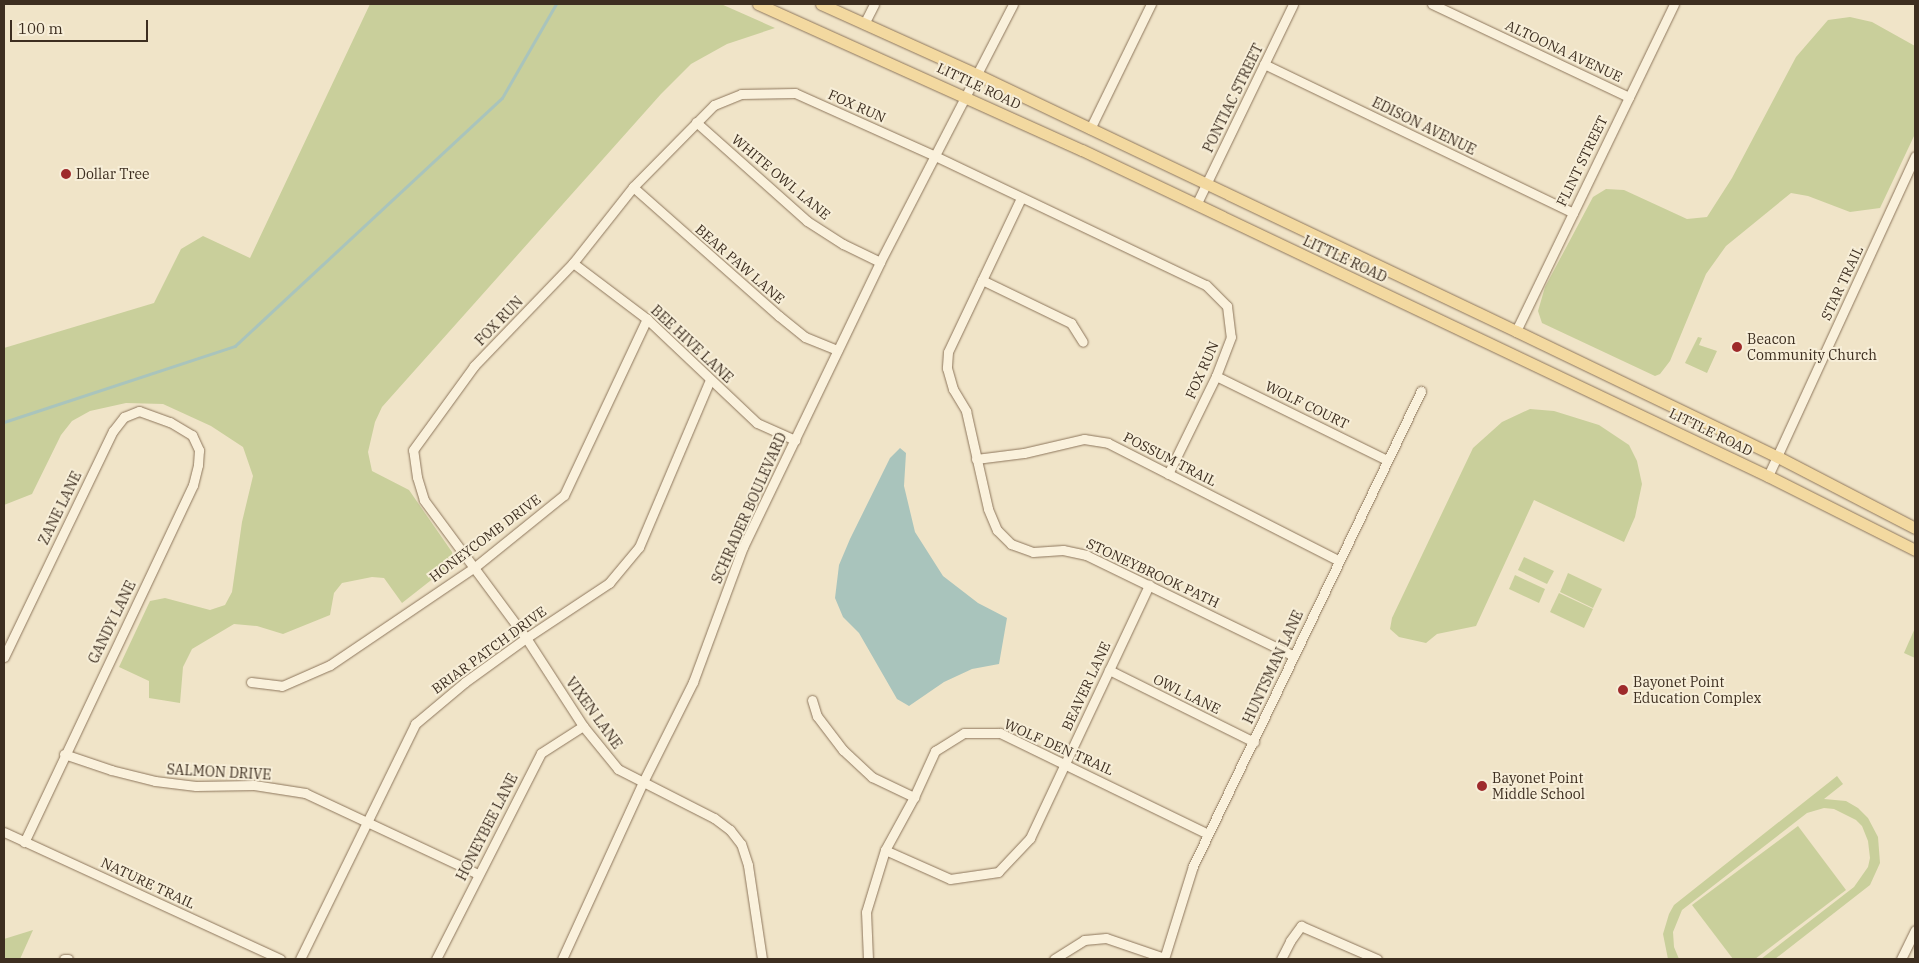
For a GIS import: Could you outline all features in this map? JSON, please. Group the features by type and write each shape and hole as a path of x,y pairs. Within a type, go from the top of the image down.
{"main road":[{"name":"LITTLE ROAD","path":"758,4 964,96 1196,204 1768,476 1915,550"},
{"name":"LITTLE ROAD","path":"821,4 978,75 1516,331 1778,457 1915,528"}],"street":[{"path":"864,24 874,4"},
{"name":"SCHRADER BOULEVARD","path":"562,959 643,782 693,682 744,547 880,262 933,155 964,96 978,75 1012,4"},
{"path":"1090,129 1151,4"},
{"name":"PONTIAC STREET","path":"1196,204 1294,4"},
{"name":"ALTOONA AVENUE","path":"1432,4 1629,97"},
{"name":"FLINT STREET","path":"1516,331 1674,4"},
{"name":"EDISON AVENUE","path":"1264,64 1573,213"},
{"name":"FOX RUN","path":"413,450 474,366 573,263 633,187 714,105 741,94 795,93 933,155 1206,285 1227,306 1231,337 1216,376 1168,474"},
{"name":"WHITE OWL LANE","path":"696,122 808,221 843,244 880,262"},
{"name":"STAR TRAIL","path":"1768,476 1915,156"},
{"name":"BEAR PAW LANE","path":"633,187 713,260 805,337 837,350"},
{"name":"STONEYBROOK PATH","path":"1021,198 948,352 947,368 953,389 966,411 988,509 997,530 1011,544 1034,552 1063,550 1086,555 1294,656"},
{"name":"BEE HIVE LANE","path":"573,263 647,318 757,424 795,440"},
{"path":"982,280 1071,324 1083,342"},
{"name":"HONEYCOMB DRIVE","path":"251,682 282,686 330,665 475,567 564,495 647,318"},
{"name":"WOLF COURT","path":"1216,376 1387,460"},
{"name":"BRIAR PATCH DRIVE","path":"300,959 415,724 464,682 609,583 639,547 710,380"},
{"name":"HUNTSMAN LANE","path":"1164,959 1193,866 1254,742 1338,560 1421,391"},
{"name":"ZANE LANE","path":"4,657 113,431 124,418 139,412 170,422"},
{"name":"GANDY LANE","path":"24,842 193,485 198,465 199,450 192,435 170,422"},
{"name":"POSSUM TRAIL","path":"976,458 1024,453 1084,439 1108,443 1338,560"},
{"name":"VIXEN LANE","path":"413,450 417,477 424,500 526,638 583,726 618,770 714,818 730,830 741,844 748,865 762,959"},
{"name":"BEAVER LANE","path":"885,850 950,879 998,872 1030,838 1149,585"},
{"name":"OWL LANE","path":"1109,670 1254,742"},
{"path":"812,700 817,716 843,750 872,777 914,797"},
{"name":"HONEYBEE LANE","path":"436,959 541,753 583,726"},
{"name":"WOLF DEN TRAIL","path":"868,959 866,912 885,850 914,797 935,752 964,733 1000,732 1208,834"},
{"name":"SALMON DRIVE","path":"64,754 112,770 155,781 196,786 254,785 305,793 478,874"},
{"name":"NATURE TRAIL","path":"4,832 280,959"},
{"path":"1281,959 1290,941 1301,926 1377,959"},
{"path":"1901,959 1915,930"},
{"path":"1054,959 1084,940 1106,938 1164,959"}],"green space":[{"path":"370,4 721,4 775,28 727,44 691,64 661,94 382,407 375,422 368,452 372,471 409,490 452,552 453,559 444,570 402,603 384,578 372,577 342,583 334,593 330,615 283,634 257,626 234,624 192,649 183,667 180,703 149,698 149,681 119,667 150,601 165,598 210,610 225,605 232,592 242,522 253,476 243,447 211,426 163,404 126,403 90,411 72,421 61,435 32,494 4,505 4,348 154,303 181,249 203,236 250,258"},
{"path":"1850,17 1872,22 1915,46 1915,134 1880,208 1850,212 1808,196 1791,193 1726,246 1706,274 1670,361 1660,374 1655,376 1542,323 1538,311 1545,287 1593,197 1606,189 1624,190 1687,219 1707,217 1732,178 1796,57 1828,20"},
{"path":"1698,337 1702,338 1699,345 1717,351 1707,373 1685,363"},
{"path":"1530,409 1554,411 1599,425 1629,445 1637,461 1642,484 1635,517 1624,542 1534,500 1476,626 1437,634 1426,643 1399,637 1390,629 1392,618 1473,448 1502,422"},
{"path":"1524,557 1554,571 1547,584 1518,570"},
{"path":"1568,573 1602,589 1593,608 1560,592"},
{"path":"1515,575 1545,589 1539,603 1509,589"},
{"path":"1559,593 1593,609 1584,628 1550,612"},
{"path":"1915,628 1915,658 1904,653"},
{"path":"1837,776 1843,784 1824,799 1846,801 1858,808 1868,818 1878,837 1880,863 1870,885 1775,959 1761,959 1854,887 1868,867 1870,858 1868,841 1862,826 1856,820 1834,809 1824,808 1807,813 1682,910 1673,932 1674,947 1679,959 1668,959 1663,934 1674,905"},
{"path":"1798,826 1846,890 1755,959 1733,959 1692,905"},
{"path":"33,930 20,959 4,959 4,939"}],"water":[{"path":"900,448 906,453 904,486 915,532 943,576 978,603 1007,618 999,664 972,669 944,682 909,706 897,699 859,633 843,617 835,598 839,565 850,539 890,458"}],"waterway":[{"path":"4,422 235,346 502,98 556,4"}],"place":[{"name":"Dollar Tree","path":"66,174"},
{"name":"Beacon Community Church","path":"1737,347"},
{"name":"Bayonet Point Education Complex","path":"1623,690"},
{"name":"Bayonet Point Middle School","path":"1482,786"}]}
